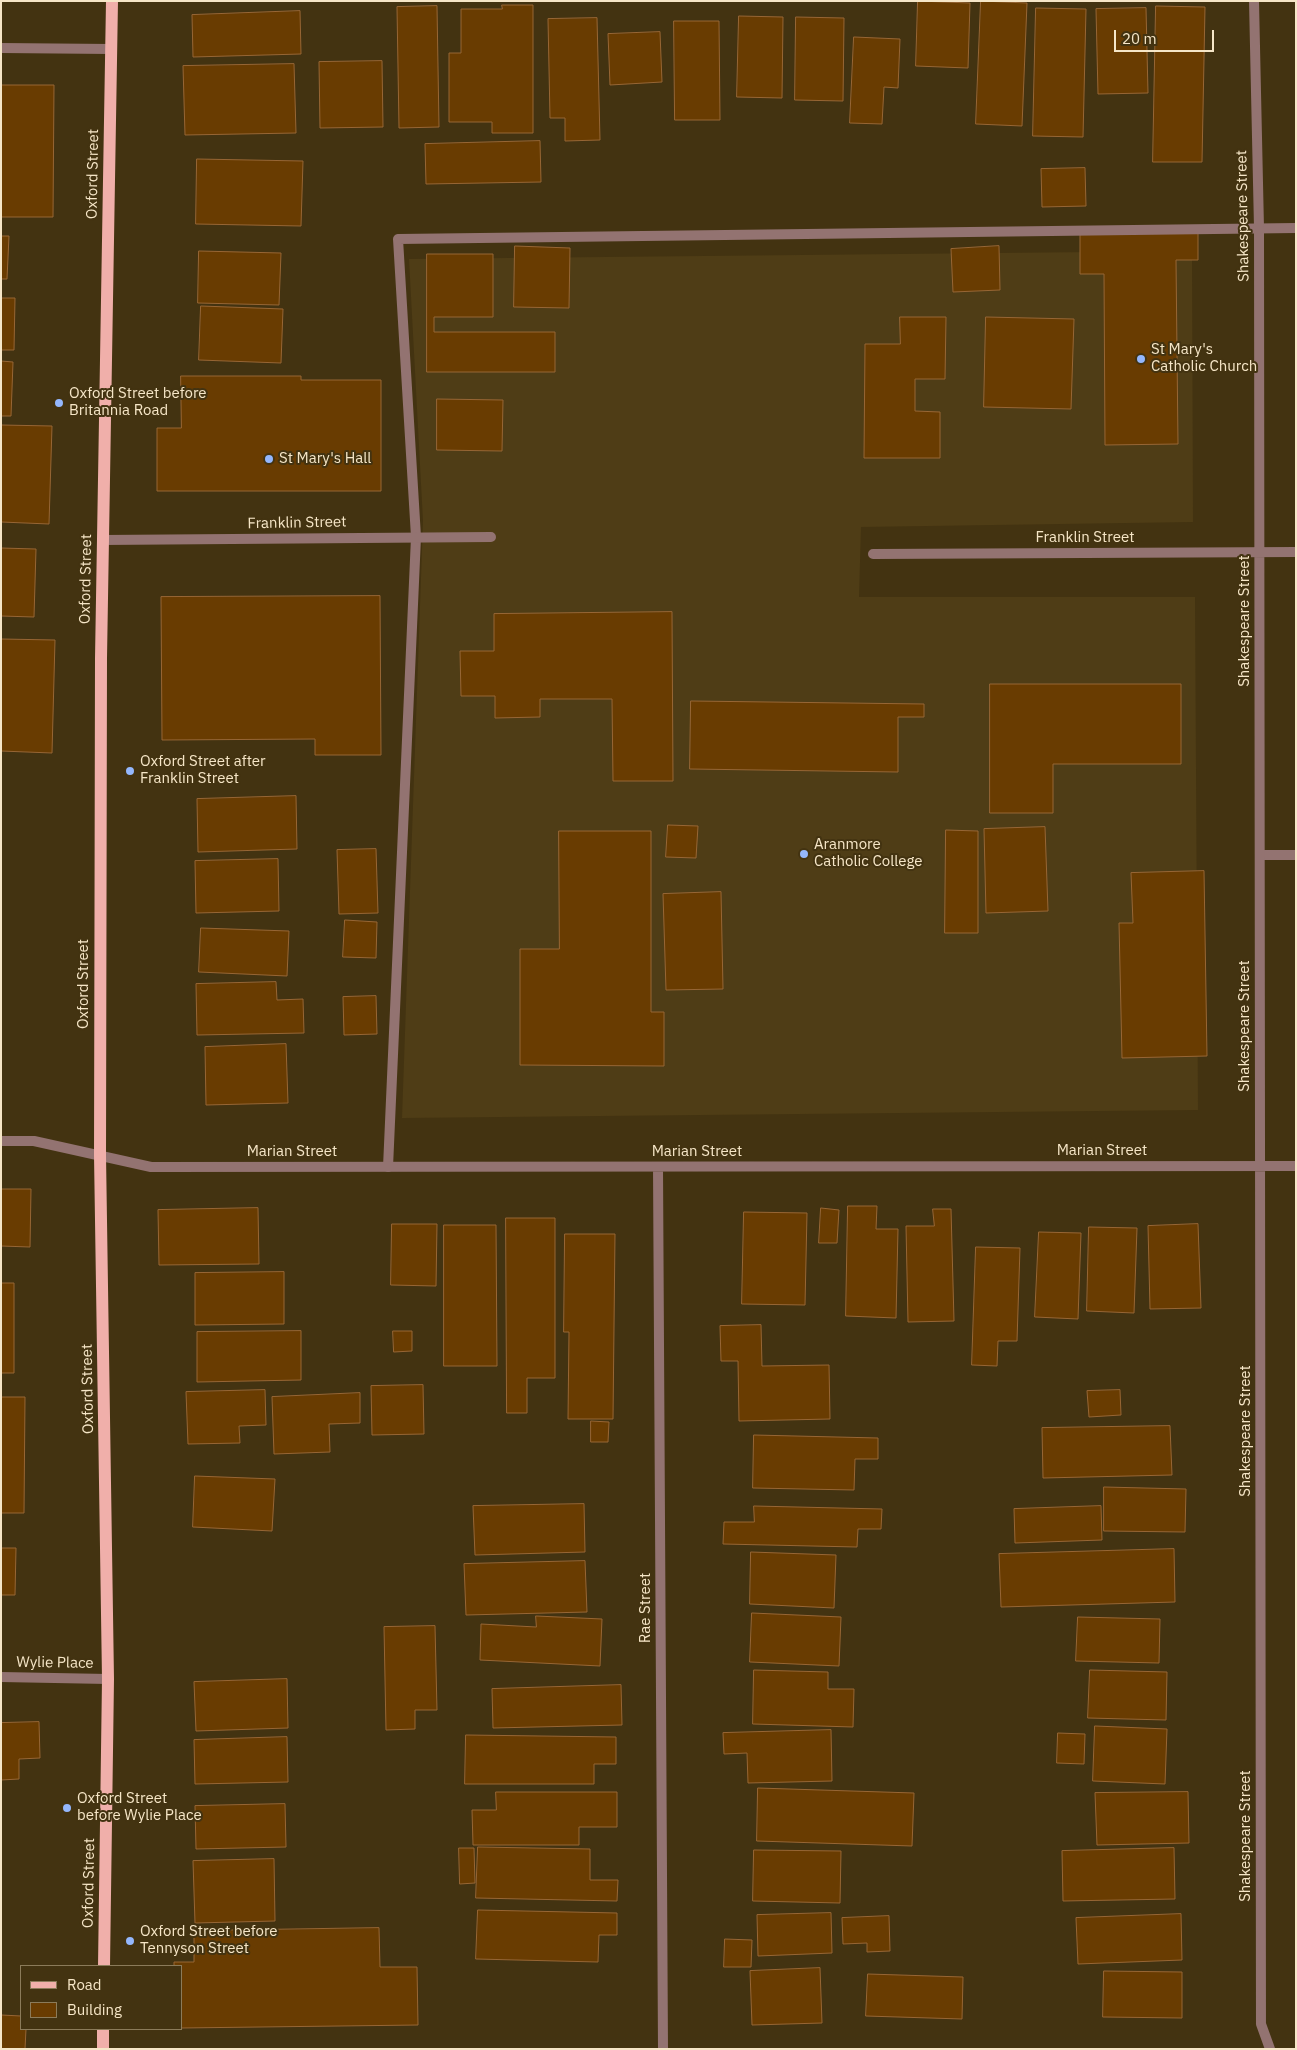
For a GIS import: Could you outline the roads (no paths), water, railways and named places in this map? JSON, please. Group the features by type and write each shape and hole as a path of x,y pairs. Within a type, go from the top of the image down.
{"main road":[{"name":"Oxford Street","path":"104,1965 108,1679 100,1155 102,540 112,1"},
{"path":"103,2030 103,2049"}],"street":[{"name":"Shakespeare Street","path":"1254,1 1259,228 1261,2024 1270,2049"},
{"path":"1,48 111,49"},
{"path":"388,1167 416,537 398,239 1296,228"},
{"name":"Franklin Street","path":"102,540 491,537"},
{"name":"Franklin Street","path":"874,554 1296,552"},
{"path":"1260,855 1296,855"},
{"name":"Marian Street","path":"1,1141 34,1141 151,1167 1296,1166"},
{"name":"Rae Street","path":"658,1167 663,2049"},
{"name":"Wylie Place","path":"1,1677 108,1679"}],"place":[{"name":"St Mary's Catholic Church","path":"1141,359"},
{"name":"Oxford Street before Britannia Road","path":"59,403"},
{"name":"St Mary's Hall","path":"269,459"},
{"name":"Oxford Street after Franklin Street","path":"130,771"},
{"name":"Aranmore Catholic College","path":"804,854"},
{"name":"Oxford Street before Wylie Place","path":"67,1808"},
{"name":"Oxford Street before Tennyson Street","path":"130,1941"}]}
